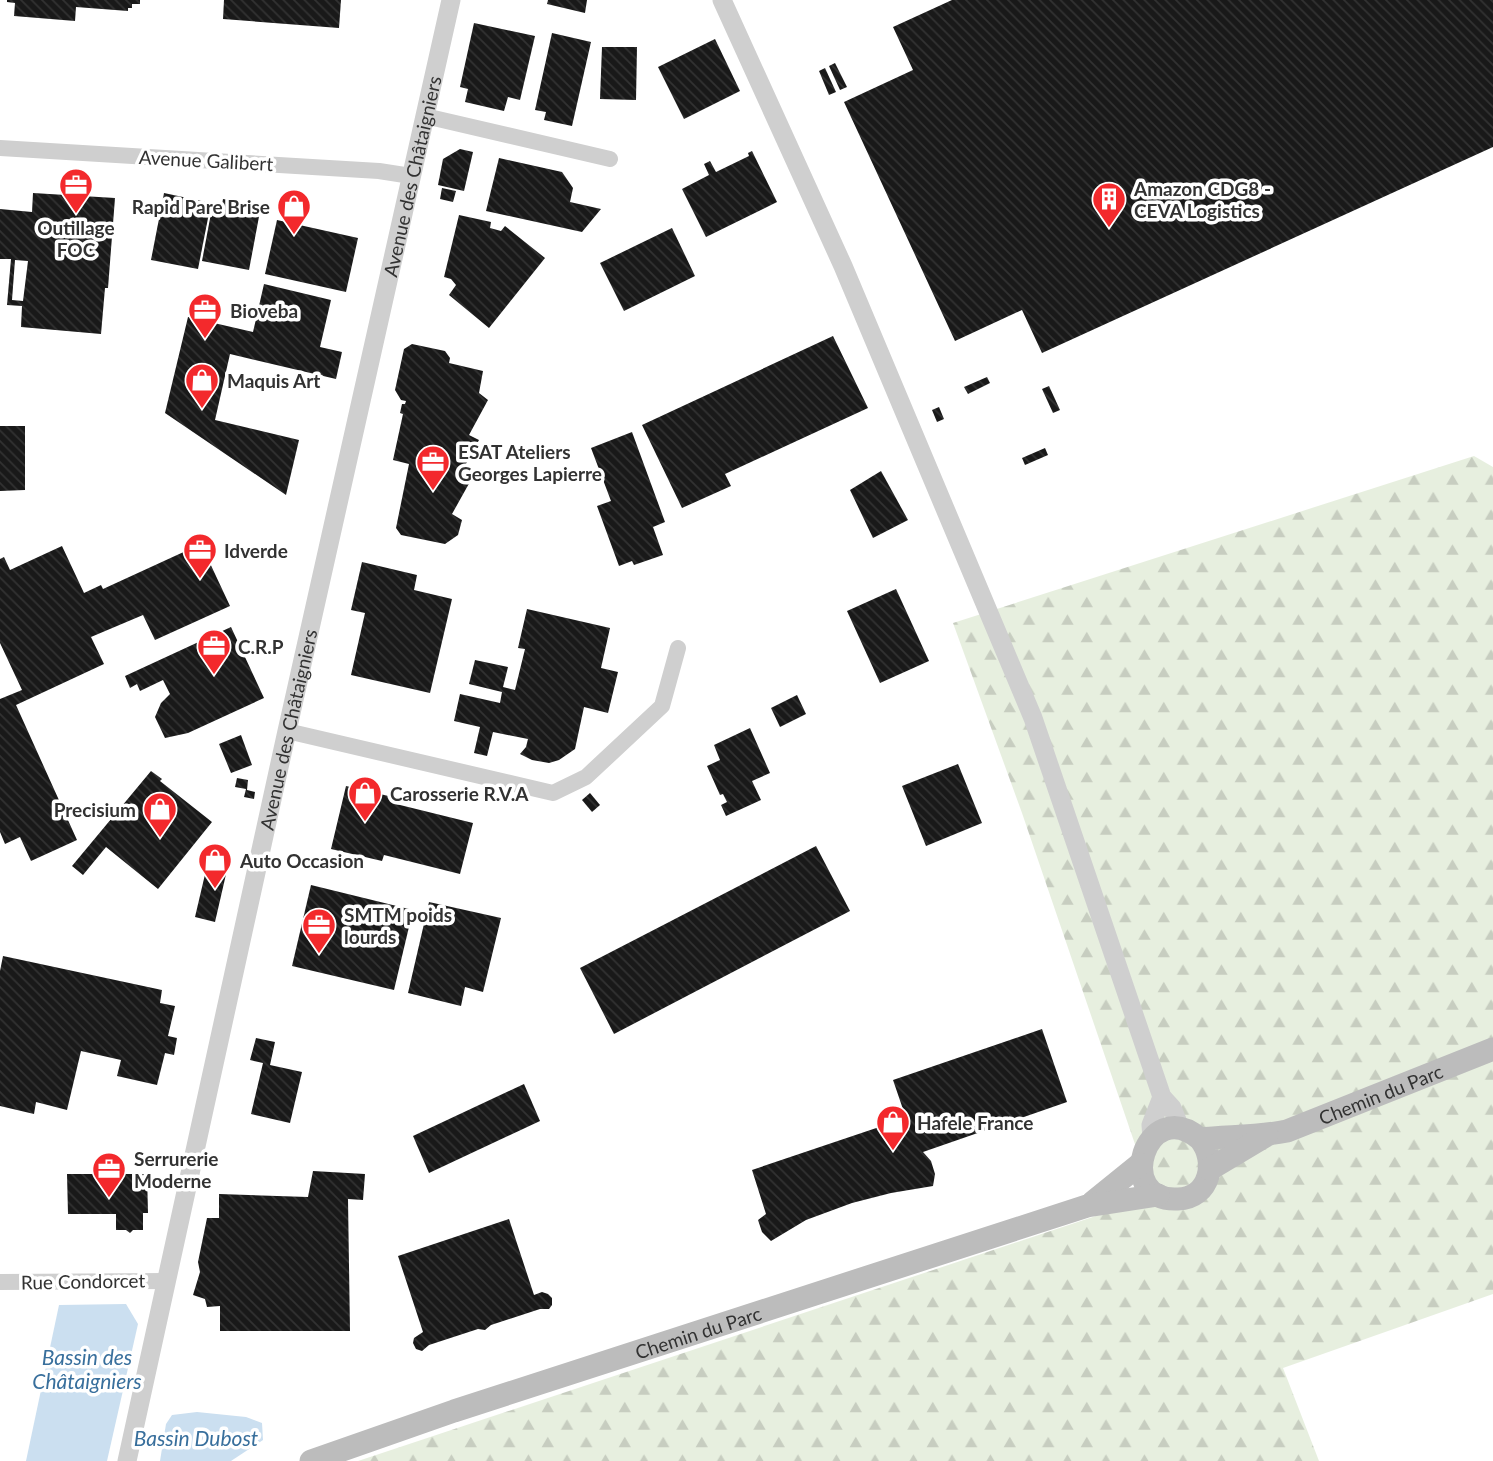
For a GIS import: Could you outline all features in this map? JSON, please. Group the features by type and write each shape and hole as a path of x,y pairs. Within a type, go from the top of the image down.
{"main road":[{"name":"Chemin du Parc","path":"1267,1135 1312,1121 1493,1049"},
{"path":"1158,1195 1143,1178 1140,1164 1142,1154 1152,1138 1161,1132 1267,1135"},
{"path":"1087,1206 1158,1195 1178,1199 1191,1196 1202,1187 1210,1169 1209,1153 1191,1134"},
{"path":"1210,1169 1267,1135"},
{"path":"1087,1206 1117,1185 1140,1164"},
{"name":"Chemin du Parc","path":"311,1461 480,1403 1087,1206"}],"street":[{"name":"Avenue des Châtaigniers","path":"127,1461 451,0"},
{"path":"722,0 843,267 1033,718 1161,1097 1191,1134"},
{"path":"425,116 610,159"},
{"name":"Avenue Galibert","path":"0,148 379,171 411,176"},
{"path":"287,732 553,793 586,777 662,706 678,648"},
{"path":"1152,1138 1151,1125 1161,1097"},
{"name":"Rue Condorcet","path":"0,1282 167,1281"}],"green space":[{"path":"1474,456 1493,467 1493,1294 1283,1368 1319,1461 358,1461 1153,1197 1022,813 953,623"}],"water":[{"name":"Bassin des Châtaigniers","path":"126,1304 138,1324 107,1461 26,1461 59,1305"},
{"name":"Bassin Dubost","path":"197,1412 246,1417 262,1423 263,1440 231,1461 160,1461 166,1424 172,1415"}],"building":[{"path":"7,0 140,0 140,4 132,4 128,11 76,7 75,21 14,16 15,3"},
{"path":"224,0 341,0 339,28 223,19"},
{"path":"548,0 587,0 585,13 547,4"},
{"name":"Amazon CDG8 - CEVA Logistics","path":"952,0 1493,0 1493,147 1042,353 1022,310 955,341 844,102 913,70 893,27"},
{"path":"474,23 535,36 520,100 508,97 504,111 465,102 468,89 460,87"},
{"path":"552,33 591,42 572,126 544,120 546,112 535,110"},
{"path":"715,39 740,91 684,119 658,67"},
{"path":"602,47 637,47 636,100 600,99"},
{"path":"835,63 847,87 840,90 829,66"},
{"path":"825,68 836,92 829,95 819,71"},
{"path":"460,149 473,152 464,191 438,185 443,159"},
{"path":"752,151 777,202 706,237 682,189 709,175 704,164 710,161 716,172 749,156 748,153"},
{"path":"499,158 562,172 573,188 570,202 601,209 582,232 486,211"},
{"path":"442,188 456,191 453,202 440,199"},
{"path":"33,193 115,198 108,288 105,288 101,334 21,327 22,306 7,305 11,259 0,259 0,209 32,212","holes":["15,260 28,261 23,301 12,300"]},
{"path":"164,193 211,203 198,269 151,260"},
{"path":"223,199 261,206 249,270 202,261 212,208 221,210"},
{"path":"459,215 491,222 490,228 501,231 505,226 545,258 489,328 449,295 456,285 451,279 444,277"},
{"path":"277,220 358,238 346,292 265,274"},
{"path":"672,228 695,276 624,311 600,263"},
{"path":"264,284 331,300 320,347 342,352 336,379 230,354 215,420 299,440 286,495 165,413 188,317 253,332"},
{"path":"833,336 868,408 725,474 731,486 682,508 642,425"},
{"path":"412,344 445,351 450,358 449,363 483,371 479,393 488,400 469,435 479,440 460,475 471,480 452,514 462,520 458,535 445,544 401,535 396,528 409,464 393,460 403,414 400,413 402,404 406,401 401,400 395,390 404,349"},
{"path":"987,377 990,383 968,394 964,387"},
{"path":"1049,386 1060,410 1053,413 1042,389"},
{"path":"939,407 944,419 937,422 932,410"},
{"path":"0,426 25,426 25,490 0,491"},
{"path":"632,432 665,522 653,527 663,555 634,565 632,561 619,566 597,506 611,501 591,448"},
{"path":"1045,448 1048,455 1025,465 1022,458"},
{"path":"881,471 908,520 873,538 850,490"},
{"path":"201,544 230,606 155,640 143,615 91,637 104,664 16,705 77,840 31,861 20,837 5,844 0,832 0,699 22,690 0,643 0,559 4,557 10,570 62,546 84,593 101,585 103,589"},
{"path":"362,562 417,575 414,590 452,599 430,693 351,675 365,613 351,610"},
{"path":"896,589 929,661 880,683 847,611"},
{"path":"527,609 610,628 601,668 618,672 608,713 584,707 575,749 549,763 532,760 520,754 528,739 493,732 487,756 474,753 480,727 454,721 460,694 500,703 502,692 469,684 475,660 508,667 503,687 515,690 525,649 518,648"},
{"path":"231,627 264,698 188,733 165,738 155,717 161,703 170,694 163,680 140,691 137,684 130,688 125,676"},
{"path":"797,695 806,714 780,727 771,708"},
{"path":"750,728 770,773 752,781 761,800 726,816 721,805 727,802 723,794 720,795 707,766 720,760 714,745"},
{"path":"241,735 252,765 231,773 219,744"},
{"path":"958,764 982,823 926,846 902,786"},
{"path":"151,771 212,822 158,889 106,847 83,875 72,866"},
{"path":"237,778 248,780 247,790 255,792 254,799 244,797 246,789 235,787"},
{"path":"346,786 397,798 396,804 473,823 460,874 384,855 382,861 331,849"},
{"path":"590,793 600,805 592,812 582,800"},
{"path":"816,846 850,911 614,1034 580,968"},
{"path":"210,853 230,857 215,922 195,917"},
{"path":"311,885 413,910 394,990 292,966"},
{"path":"429,902 501,918 483,992 465,987 461,1006 408,993"},
{"path":"3,956 162,990 160,1003 175,1006 168,1036 177,1038 174,1055 165,1053 157,1085 117,1076 121,1060 81,1051 67,1110 36,1102 34,1114 0,1106 0,971"},
{"path":"1042,1029 1067,1102 923,1152 931,1161 935,1174 933,1186 852,1203 806,1220 771,1241 762,1232 758,1220 766,1214 752,1170 906,1118 893,1080"},
{"path":"256,1038 275,1042 270,1065 302,1072 290,1123 251,1114 263,1063 250,1060"},
{"path":"524,1084 540,1121 429,1173 413,1136"},
{"path":"313,1171 365,1174 363,1200 348,1199 350,1331 220,1331 220,1306 207,1307 205,1299 193,1295 200,1272 198,1262 207,1218 219,1218 219,1194 308,1197"},
{"path":"67,1174 147,1174 148,1213 143,1213 143,1230 133,1230 130,1233 116,1230 116,1214 68,1214"},
{"path":"509,1219 534,1295 542,1292 548,1294 552,1298 552,1305 549,1309 540,1309 491,1325 485,1330 478,1329 429,1345 422,1351 416,1349 414,1338 423,1332 398,1256"}],"place":[{"name":"Outillage FOC","path":"76,215"},
{"name":"Amazon CDG8 - CEVA Logistics","path":"1109,229"},
{"name":"Rapid Pare Brise","path":"294,236"},
{"name":"Bioveba","path":"205,340"},
{"name":"Maquis Art","path":"202,410"},
{"name":"ESAT Ateliers Georges Lapierre","path":"433,492"},
{"name":"Idverde","path":"200,580"},
{"name":"C.R.P","path":"214,676"},
{"name":"Carosserie R.V.A","path":"365,823"},
{"name":"Precisium","path":"160,839"},
{"name":"Auto Occasion","path":"215,890"},
{"name":"SMTM poids lourds","path":"319,955"},
{"name":"Hafele France","path":"893,1152"},
{"name":"Serrurerie Moderne","path":"109,1199"}]}
